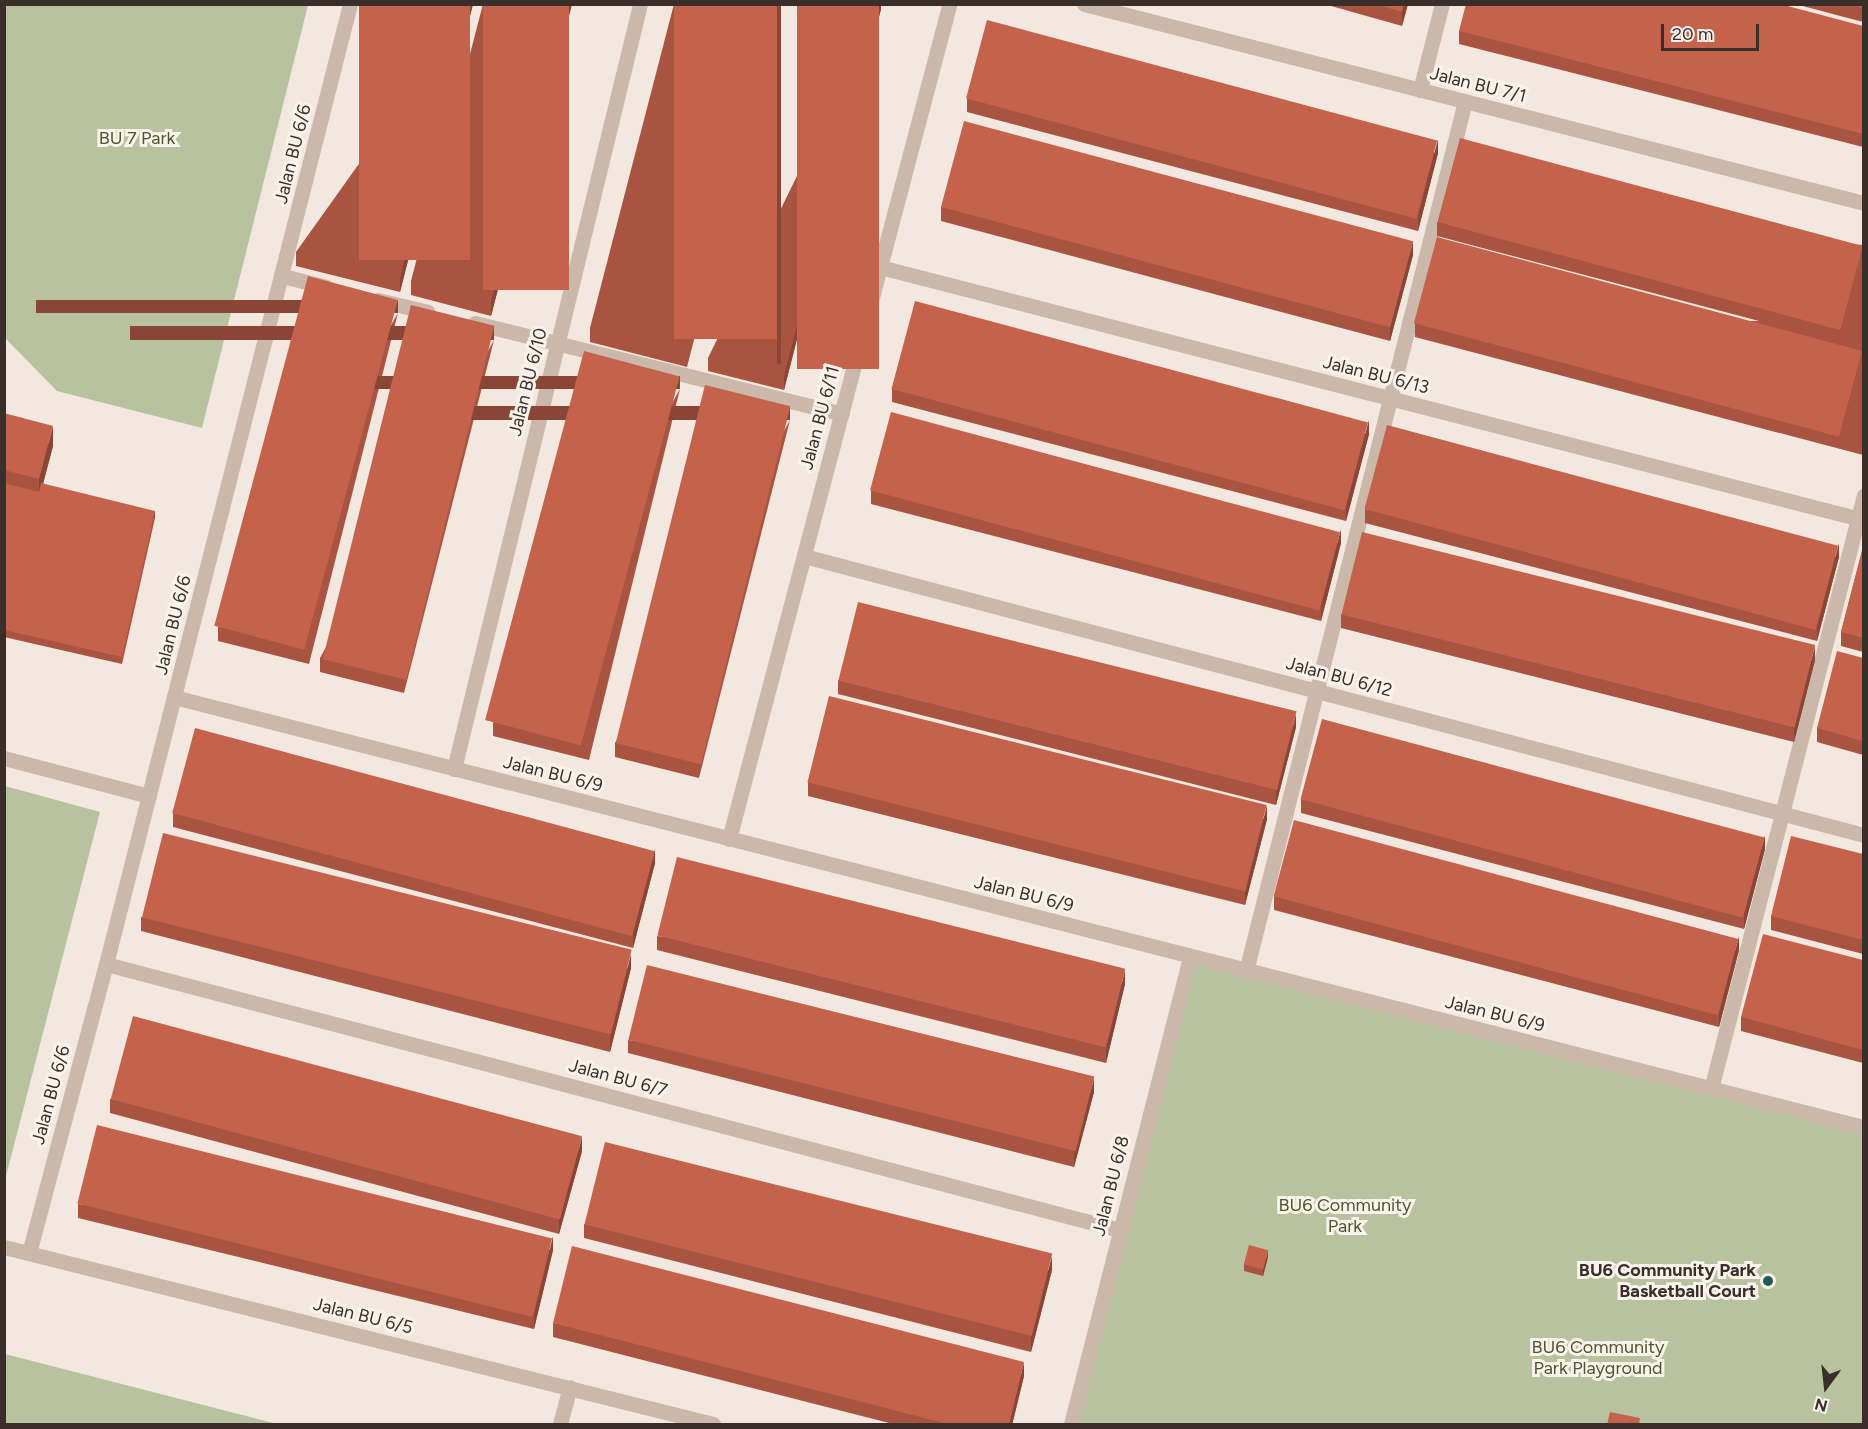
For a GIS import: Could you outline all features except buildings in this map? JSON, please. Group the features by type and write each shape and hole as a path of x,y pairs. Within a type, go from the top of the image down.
{"street":[{"name":"Jalan BU 6/6","path":"29,1253 106,964 283,276 350,4"},
{"name":"Jalan BU 6/10","path":"454,769 640,4"},
{"name":"Jalan BU 7/1","path":"1084,4 1135,11 1420,90 1863,202"},
{"path":"1420,90 1442,4"},
{"name":"Jalan BU 6/11","path":"729,839 949,6"},
{"path":"1246,970 1465,101"},
{"name":"Jalan BU 6/13","path":"880,267 1861,519"},
{"path":"283,276 340,290"},
{"path":"363,296 842,414"},
{"path":"1711,1089 1861,519 1863,495"},
{"name":"Jalan BU 6/12","path":"804,556 1863,835"},
{"name":"Jalan BU 6/9","path":"174,697 1863,1127"},
{"path":"4,758 149,796"},
{"name":"Jalan BU 6/8","path":"1071,1425 1190,957"},
{"name":"Jalan BU 6/7","path":"106,964 1120,1230"},
{"name":"Jalan BU 6/5","path":"4,1247 570,1387 713,1425"},
{"path":"560,1425 570,1387"}],"green space":[{"name":"BU 7 Park","path":"4,5 308,5 202,428 57,391 5,338"},
{"path":"4,786 100,812 5,1180"},
{"name":"BU6 Community Park","path":"1194,963 1863,1134 1863,1424 1076,1424"},
{"path":"5,1354 277,1424 5,1424"}],"place":[{"name":"BU6 Community Park Basketball Court","path":"1768,1281"}],"park label":[{"name":"BU6 Community Park Playground","path":"1598,1358"}]}
